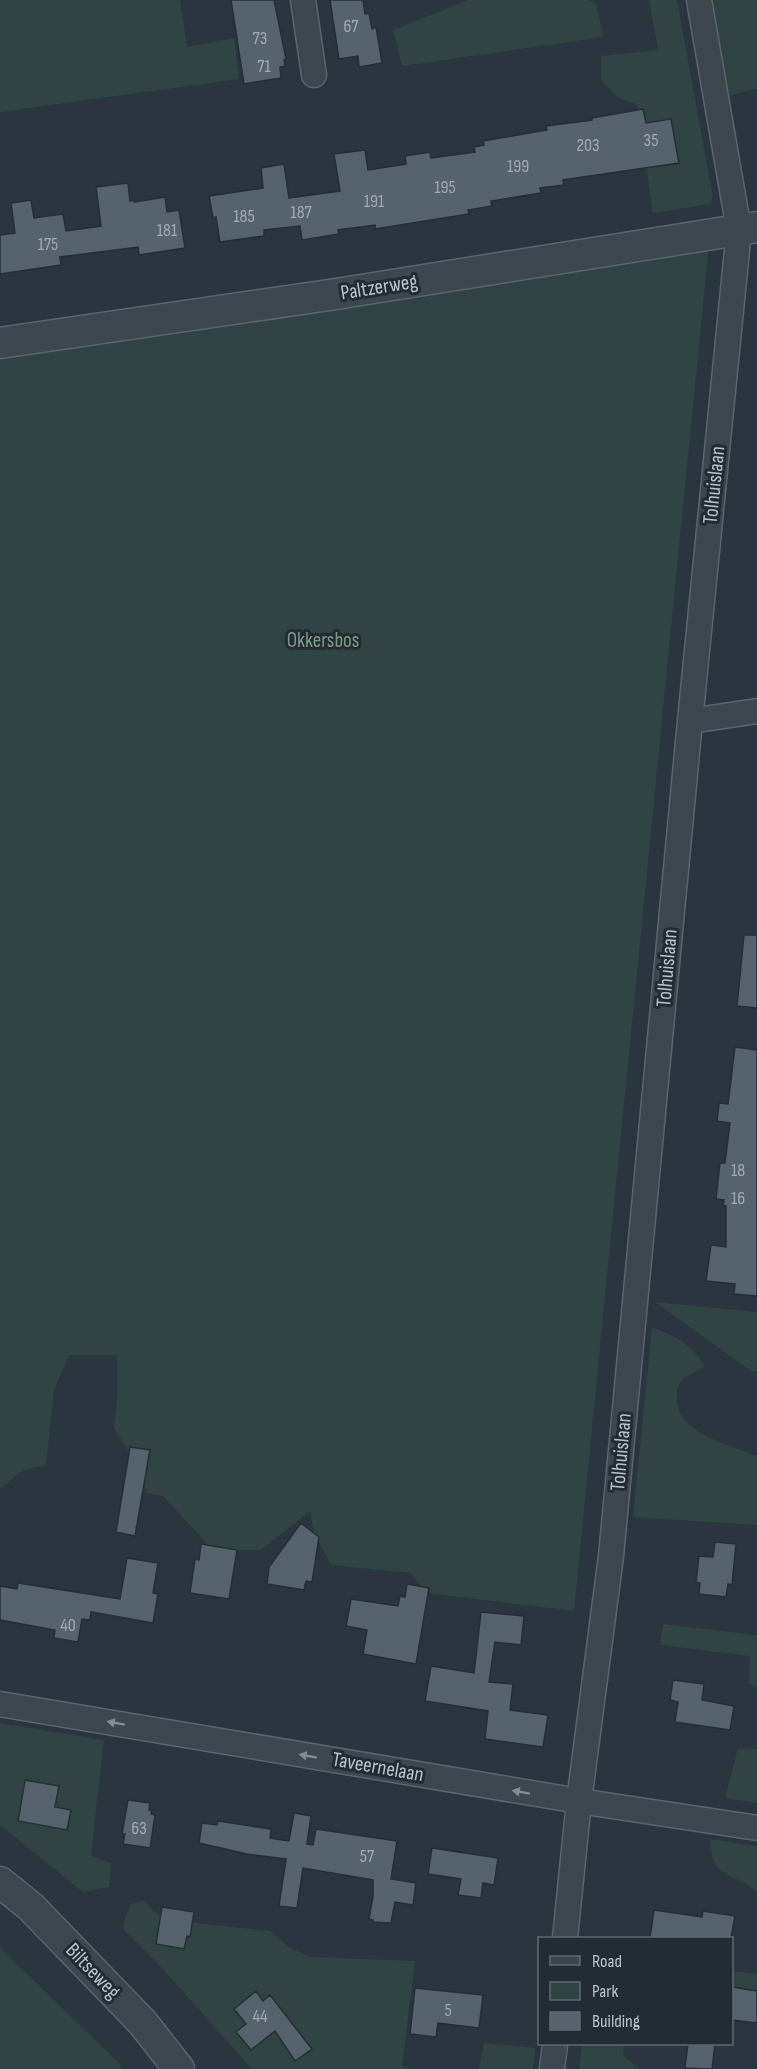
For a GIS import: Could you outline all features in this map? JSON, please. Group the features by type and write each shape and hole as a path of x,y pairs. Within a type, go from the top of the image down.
{"street":[{"path":"303,0 315,75"},
{"name":"Tolhuislaan","path":"565,1937 579,1801 611,1556 690,722 748,228 699,0"},
{"name":"Paltzerweg","path":"0,343 748,228"},
{"path":"690,722 757,711"},
{"name":"Taveernelaan","path":"0,1704 579,1801 757,1828"},
{"name":"Biltseweg","path":"0,1882 31,1907 144,2023 179,2069"},
{"path":"552,2069 555,2045"}],"green space":[{"path":"0,0 180,0 187,47 234,38 239,79 0,112"},
{"path":"468,0 587,0 596,3 603,37 402,66 393,30"},
{"path":"649,0 677,0 713,197 710,204 653,213 637,104 619,98 601,80 601,56 658,50"},
{"path":"707,0 757,0 757,88 725,97"},
{"name":"Okkersbos","path":"709,244 574,1611 427,1593 411,1573 331,1565 314,1533 310,1511 261,1550 213,1550 163,1496 147,1493 140,1470 114,1428 117,1403 117,1355 69,1355 54,1390 46,1465 23,1470 0,1489 0,349"},
{"path":"655,1302 757,1312 757,1372 751,1371"},
{"path":"652,1327 682,1341 694,1351 705,1366 686,1377 679,1385 677,1399 679,1411 686,1421 695,1430 707,1436 757,1456 757,1525 633,1517"},
{"path":"663,1624 757,1635 757,1687 749,1684 750,1656 660,1645"},
{"path":"0,1723 104,1740 91,1856 111,1863 109,1887 83,1892 0,1825"},
{"path":"738,1748 757,1749 757,1803 725,1798"},
{"path":"710,1839 757,1846 757,1892 719,1868 714,1862"},
{"path":"144,1901 157,1914 168,1920 270,1931 289,1947 309,1957 415,1961 402,2066 413,2069 252,2069 160,1966 123,1929 131,1904"},
{"path":"0,1948 118,2062 123,2069 0,2069"},
{"path":"733,1971 757,1974 757,1999 733,1991"},
{"path":"484,2043 535,2048 533,2069 479,2069"},
{"path":"582,2045 624,2045 623,2055 639,2069 579,2069"}],"building":[{"path":"231,0 274,0 286,59 284,60 285,66 280,67 281,78 244,84"},
{"path":"330,0 363,0 365,14 369,13 372,29 376,27 382,63 359,67 358,56 339,59"},
{"path":"643,109 646,123 671,119 679,163 563,180 564,185 540,188 541,193 491,201 492,206 468,210 469,214 375,229 375,225 338,230 339,234 302,240 300,226 264,230 264,236 220,242 216,217 213,218 209,196 263,188 261,168 284,164 289,198 340,191 334,154 365,150 368,170 406,164 405,156 430,152 431,158 475,152 474,147 484,145 483,141 547,130 546,126 592,120 592,118"},
{"path":"128,183 130,201 165,197 167,212 179,210 185,248 139,255 138,247 60,257 61,265 0,274 0,235 15,233 11,203 31,200 34,218 63,214 66,231 101,226 96,187"},
{"path":"744,935 757,935 757,1008 737,1006"},
{"path":"735,1047 757,1050 757,1296 734,1294 735,1284 706,1281 711,1245 726,1247 726,1206 723,1205 724,1200 716,1199 720,1163 725,1163 730,1123 717,1121 719,1103 728,1104"},
{"path":"130,1447 150,1450 135,1536 116,1532"},
{"path":"301,1523 319,1537 312,1582 306,1581 304,1590 267,1584 269,1567"},
{"path":"715,1542 736,1544 732,1585 728,1584 726,1597 699,1594 700,1583 696,1582 699,1556 713,1557"},
{"path":"201,1544 237,1550 229,1599 190,1593 195,1559 199,1560"},
{"path":"127,1558 158,1563 153,1593 158,1594 153,1623 91,1612 90,1620 82,1619 78,1642 54,1638 55,1630 0,1620 0,1586 17,1589 18,1583 120,1599"},
{"path":"407,1584 429,1588 416,1664 363,1654 367,1630 346,1626 351,1599 398,1606 400,1596 405,1597"},
{"path":"481,1612 524,1616 521,1645 495,1642 489,1682 513,1684 510,1710 548,1715 543,1747 485,1739 488,1711 425,1701 431,1666 474,1673"},
{"path":"673,1680 704,1684 702,1700 734,1706 730,1730 675,1722 678,1702 670,1700"},
{"path":"25,1780 59,1786 55,1807 71,1810 67,1830 18,1821"},
{"path":"128,1800 150,1803 149,1810 155,1815 150,1848 123,1844 125,1834 122,1834"},
{"path":"294,1813 311,1816 307,1844 313,1845 316,1829 397,1841 391,1879 416,1883 413,1905 395,1902 391,1923 373,1922 369,1919 373,1880 303,1868 297,1908 279,1906 286,1859 247,1854 199,1843 202,1823 217,1825 218,1821 271,1829 270,1838 289,1841"},
{"path":"432,1848 498,1858 494,1885 483,1883 481,1898 458,1895 461,1879 428,1874"},
{"path":"162,1907 194,1912 190,1937 187,1936 184,1949 156,1944"},
{"path":"654,1910 702,1917 703,1911 735,1916 731,1937 650,1937"},
{"path":"733,1987 757,1991 757,2023 733,2020"},
{"path":"415,1988 483,1995 479,2028 438,2023 436,2037 410,2034"},
{"path":"256,1991 263,2001 270,1995 312,2049 295,2061 275,2031 251,2050 236,2032 246,2024 234,2009"},
{"path":"688,2045 715,2045 712,2069 685,2068"}]}
